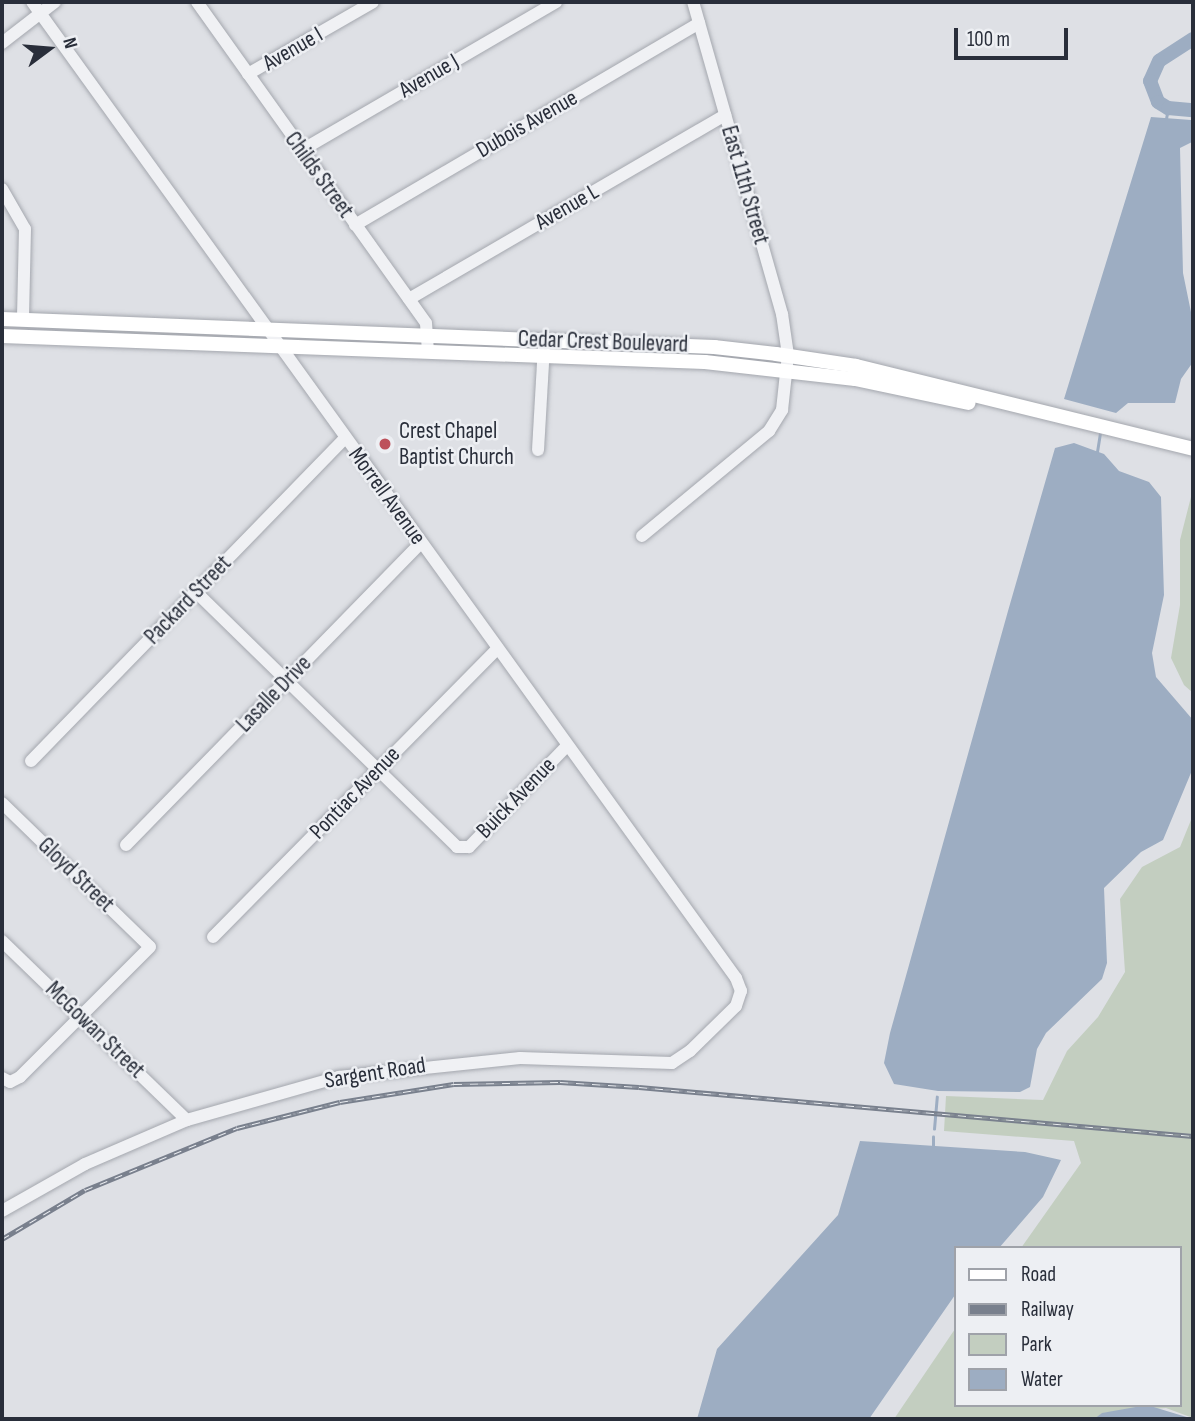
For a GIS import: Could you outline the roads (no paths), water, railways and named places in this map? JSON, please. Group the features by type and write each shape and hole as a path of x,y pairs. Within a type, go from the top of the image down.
{"main road":[{"name":"Cedar Crest Boulevard","path":"2,319 545,340 787,362 960,396 1193,449"},
{"path":"22,337 23,319"},
{"name":"Cedar Crest Boulevard","path":"2,336 544,357 787,362"},
{"name":"Cedar Crest Boulevard","path":"960,396 1193,458"}],"street":[{"name":"Morrell Avenue","path":"32,2 736,978 741,991"},
{"path":"2,43 55,2"},
{"name":"Childs Street","path":"197,2 426,323 429,335"},
{"name":"Avenue I","path":"248,75 373,2"},
{"name":"Avenue J","path":"302,150 556,2"},
{"name":"East 11th Street","path":"693,2 782,314 787,362"},
{"name":"Dubois Avenue","path":"355,225 699,23"},
{"name":"Avenue L","path":"409,299 725,115"},
{"path":"2,189 25,229 23,319"},
{"path":"428,351 429,335"},
{"path":"538,450 545,340"},
{"path":"642,536 769,431 782,410 787,362"},
{"name":"Packard Street","path":"31,761 345,438"},
{"name":"Lasalle Drive","path":"126,845 421,543"},
{"path":"196,592 378,770"},
{"name":"Pontiac Avenue","path":"213,937 497,649"},
{"name":"Buick Avenue","path":"378,770 463,849 567,746"},
{"name":"Gloyd Street","path":"2,803 150,947 81,1017"},
{"name":"McGowan Street","path":"2,941 187,1120"},
{"name":"Sargent Road","path":"2,1211 85,1164 187,1120 292,1088 381,1069 520,1058 672,1063 736,1006 741,991"},
{"path":"6,1080 20,1077 81,1017"}],"water":[{"path":"1151,117 1191,120 1192,142 1180,148 1183,273 1193,322 1193,362 1181,379 1175,403 1128,403 1116,413 1064,399"},
{"path":"1074,443 1104,454 1119,471 1149,482 1161,497 1164,595 1152,653 1156,677 1193,720 1193,768 1163,840 1141,852 1104,888 1107,963 1102,979 1046,1033 1037,1049 1030,1087 1020,1092 938,1091 894,1084 884,1063 890,1033 1008,611 1055,448"},
{"path":"860,1141 1025,1152 1061,1160 1043,1197 1001,1246 954,1246 954,1296 869,1419 697,1419 717,1349 838,1215"},
{"path":"1154,1407 1193,1419 1094,1419 1102,1413"}],"waterway":[{"path":"1193,39 1159,61 1150,81 1158,102 1168,108 1193,110"},
{"path":"1166,119 1168,108"},
{"path":"1097,452 1100,434"},
{"path":"934,1129 937,1097"},
{"path":"933,1137 933,1146"}],"railway":[{"path":"2,1239 85,1190 237,1128 340,1102 454,1084 560,1082 639,1087 1193,1136"}],"place":[{"name":"Crest Chapel Baptist Church","path":"385,444"}]}
